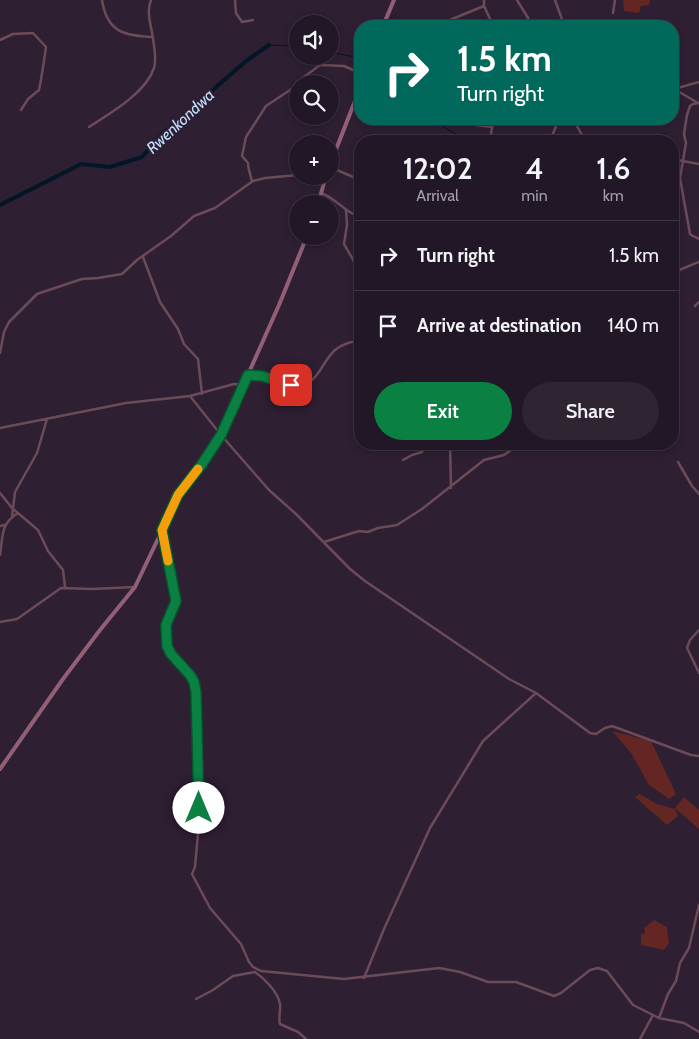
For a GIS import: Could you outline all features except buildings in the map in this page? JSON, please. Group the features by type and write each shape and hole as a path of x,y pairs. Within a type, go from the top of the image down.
{"street":[{"path":"102,0 106,18 112,25 125,34 153,37"},
{"path":"89,127 126,101 149,78 155,64 153,37 148,11 151,0"},
{"path":"234,0 236,12 242,22 253,20"},
{"path":"386,20 394,0"},
{"path":"484,0 484,6 491,20"},
{"path":"517,0 529,20"},
{"path":"555,0 562,20"},
{"path":"613,13 615,0"},
{"path":"450,20 484,6"},
{"path":"0,40 13,34 33,33 46,47 45,64 41,73 39,90 28,99 21,110"},
{"path":"252,182 247,169 248,163 242,155 244,141 266,106 293,88 296,83 320,65 344,66 354,70"},
{"path":"679,88 699,82"},
{"path":"679,92 699,103"},
{"path":"699,103 692,104 688,110 684,132 686,143 680,178 690,234 699,238"},
{"path":"339,143 354,104"},
{"path":"476,125 492,128"},
{"path":"492,135 493,125"},
{"path":"679,160 699,164"},
{"path":"339,170 354,177"},
{"path":"251,176 257,179"},
{"path":"0,351 4,332 9,322 34,296 78,280 122,274 194,216 215,208 257,179 289,176"},
{"path":"320,195 323,185"},
{"path":"321,192 331,196 346,210 354,214"},
{"path":"346,210 347,225 344,244 354,262"},
{"path":"0,769 63,679 135,587 178,495 221,435 303,245"},
{"path":"143,257 160,302 180,332 184,344 198,359 202,394"},
{"path":"679,271 699,262"},
{"path":"695,306 699,302"},
{"path":"248,375 262,376 291,385 302,385 314,378 333,351 354,342"},
{"path":"0,428 142,401 202,394 230,385 244,385"},
{"path":"190,396 269,490 324,542 336,556 365,581 459,643 509,679 536,693 593,734 612,726 691,755 699,756"},
{"path":"12,517 15,492 37,453 47,419"},
{"path":"403,460 422,452 422,450"},
{"path":"450,450 451,488"},
{"path":"324,542 360,531 368,532 398,525 451,488 484,460 504,455 511,450"},
{"path":"678,462 699,494"},
{"path":"0,493 12,508 38,530 48,551 62,570 65,587"},
{"path":"0,555 5,525 18,513"},
{"path":"0,526 5,525"},
{"path":"162,530 176,601 166,625 167,646 171,654 190,675 196,692 199,822 195,867 192,874 210,908 239,941 250,965 278,998 281,1025 298,1032 306,1039"},
{"path":"0,622 18,619 57,590 65,587 92,590 135,587"},
{"path":"699,630 690,640 687,648 699,673"},
{"path":"364,978 430,828 482,741 536,693"},
{"path":"659,1018 668,994 676,981 680,963 689,948 699,905"},
{"path":"196,999 234,976 257,971 340,979 364,978 439,968 460,972 494,984 516,982 554,996 561,994 590,970 598,968 606,971 633,1005 659,1018 684,1023 699,1032"},
{"path":"640,1039 653,1015"}],"shaded area":[{"path":"623,0 650,0 649,5 641,6 639,13 624,11"},
{"path":"612,731 651,741 676,794 669,799 649,785 631,753"},
{"path":"640,794 657,804 675,809 678,816 667,825 635,797"},
{"path":"684,797 699,810 699,829 675,808"},
{"path":"654,920 667,927 669,943 664,950 641,945 641,934 644,934 644,928"}],"waterway":[{"name":"Rwenkondwa","path":"269,45 289,46"},
{"name":"Rwenkondwa","path":"0,205 81,164 110,167 142,157 161,135 246,61 269,45"},
{"name":"Rwenkondwa","path":"339,54 354,57"},
{"name":"Rwenkondwa","path":"441,125 457,135"}],"slow traffic":[{"path":"168,561 162,530 178,495 198,469"}],"route":[{"path":"199,808 196,692 190,675 168,650 165,639 166,625 176,601 162,530 178,495 221,435 248,375 262,376 291,385"}]}
